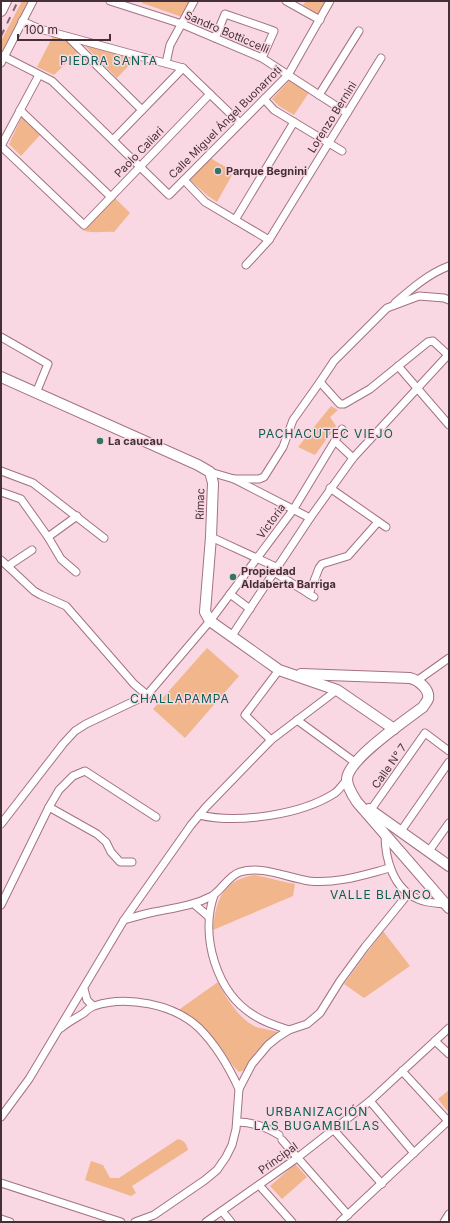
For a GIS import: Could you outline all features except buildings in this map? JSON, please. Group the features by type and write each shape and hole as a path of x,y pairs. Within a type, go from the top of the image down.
{"street":[{"path":"33,1 2,58 52,81 140,167"},
{"name":"Sandro Botticcelli","path":"110,1 182,24 262,58 347,113"},
{"path":"166,63 170,45 194,1"},
{"path":"286,1 320,20"},
{"name":"Calle Miguel Ángel Buonarroti","path":"140,167 169,195 288,75 330,1"},
{"path":"215,38 225,14 274,31 262,58"},
{"path":"22,22 40,29 183,68 240,123"},
{"path":"319,95 359,31"},
{"path":"67,36 142,110"},
{"name":"Lorenzo Bernini","path":"246,265 269,240 381,58"},
{"path":"113,140 183,68"},
{"path":"1,146 39,74"},
{"name":"Paolo Caliari","path":"1,146 84,225 210,94"},
{"path":"264,99 274,110 342,151"},
{"path":"20,110 111,197"},
{"path":"235,220 294,122"},
{"path":"184,180 205,202 269,240"},
{"path":"234,479 259,479 264,476 283,447 293,420 334,361 387,308 414,286 438,270 449,266"},
{"path":"390,307 419,296 444,298 449,300"},
{"path":"1,336 48,364 36,393"},
{"path":"231,637 330,488 353,458 448,355 433,341 428,342 370,389 344,404 340,404 320,382"},
{"path":"398,366 449,425"},
{"name":"Rímac","path":"1,377 198,465 210,472 213,483 211,537 204,612 210,621"},
{"name":"Victoria","path":"147,695 210,621 293,510 342,429"},
{"path":"335,441 353,458"},
{"path":"1,471 33,483 104,538"},
{"path":"210,472 234,479 310,518"},
{"path":"330,488 386,527"},
{"path":"1,492 21,499 48,537 61,559 76,572"},
{"path":"48,537 77,516"},
{"path":"211,537 257,558 311,595 319,568 322,564 348,556 378,522"},
{"path":"8,566 32,550"},
{"path":"1,560 34,591 66,606 134,684 147,695 86,724 75,732 63,744 1,824"},
{"path":"230,594 250,609"},
{"path":"210,621 231,637 284,672 337,690 394,729"},
{"path":"418,680 449,658"},
{"path":"199,815 216,818 262,817 304,808 336,793 347,780 350,770 367,751 423,707 428,700 425,688 418,680 410,678 284,672"},
{"path":"271,740 245,715 284,672"},
{"path":"1,1118 29,1079 56,1031 84,989 124,920 191,825 271,740 337,690"},
{"path":"297,720 356,763"},
{"name":"Calle N° 7","path":"370,811 425,734 449,751"},
{"path":"401,831 449,762"},
{"path":"1,904 49,807 59,790 73,776 85,771 156,817"},
{"path":"347,780 350,791 357,802 447,906"},
{"path":"357,802 401,831 449,866"},
{"path":"49,807 96,834 106,842 111,852 120,862 132,862"},
{"path":"429,851 449,824"},
{"path":"385,834 387,857 390,868 398,882 408,894 419,900 447,906"},
{"path":"289,1030 269,1024 254,1016 238,1002 226,986 218,971 208,930 208,916 214,895 226,881 240,872 260,870 308,881 328,882 349,879 390,868"},
{"path":"135,1222 154,1215 206,1180 216,1170 226,1157 232,1145 237,1122 239,1089 256,1059 268,1045 289,1030 307,1024 320,1013 365,947 408,894"},
{"path":"124,920 152,912 194,904 214,895"},
{"path":"194,904 208,916"},
{"path":"84,989 87,1000 93,1006"},
{"path":"56,1031 93,1006 116,1001 145,1003 173,1012 198,1027 226,1061 239,1089"},
{"name":"Principal","path":"206,1222 297,1158 370,1101 449,1028"},
{"path":"435,1041 449,1054"},
{"path":"340,1222 448,1121 402,1071"},
{"path":"232,1074 246,1075"},
{"path":"370,1101 414,1152"},
{"path":"237,1122 259,1124 270,1129 281,1138 348,1215"},
{"path":"333,1129 382,1184"},
{"path":"1,1183 121,1222"},
{"path":"259,1185 288,1221"},
{"path":"222,1211 231,1222"},
{"path":"444,1222 449,1214"},
{"path":"1,1219 10,1222"}],"shaded area":[{"path":"22,1 29,1 4,51 1,50 1,41"},
{"path":"142,1 190,1 182,17 142,3"},
{"path":"306,1 327,1 319,15 303,5"},
{"path":"53,36 68,41 79,51 54,75 37,67"},
{"path":"84,45 135,59 117,78"},
{"path":"291,79 310,91 294,115 279,106 272,99"},
{"path":"22,116 41,134 21,156 9,144"},
{"path":"210,158 231,170 229,173 232,175 217,202 190,180"},
{"path":"115,198 130,213 114,232 94,232 82,230 91,223"},
{"path":"331,406 338,410 330,417 336,426 315,455 298,447"},
{"path":"207,648 239,676 185,738 153,709"},
{"path":"254,875 295,884 293,896 213,930 216,910 222,894 227,887 243,878"},
{"path":"383,931 410,966 364,998 344,984"},
{"path":"218,982 229,1001 244,1019 256,1027 278,1032 279,1035 257,1053 245,1070 239,1072 233,1066 221,1047 209,1034 177,1011"},
{"path":"449,1090 449,1113 438,1099"},
{"path":"178,1139 185,1143 188,1150 132,1186 136,1193 131,1196 85,1180 91,1161 103,1165 110,1178 119,1178"},
{"path":"295,1164 307,1177 282,1199 270,1186"}],"railway":[{"path":"1,36 18,1"}],"place":[{"name":"Parque Begnini","path":"218,171"},
{"name":"La caucau","path":"100,441"},
{"name":"Propiedad Aldaberta Barriga","path":"233,577"}],"district":[{"name":"PIEDRA SANTA","path":"109,60"},
{"name":"PACHACUTEC VIEJO","path":"326,433"},
{"name":"CHALLAPAMPA","path":"180,698"},
{"name":"VALLE BLANCO","path":"381,894"},
{"name":"URBANIZACIÓN LAS BUGAMBILLAS","path":"317,1118"}]}
